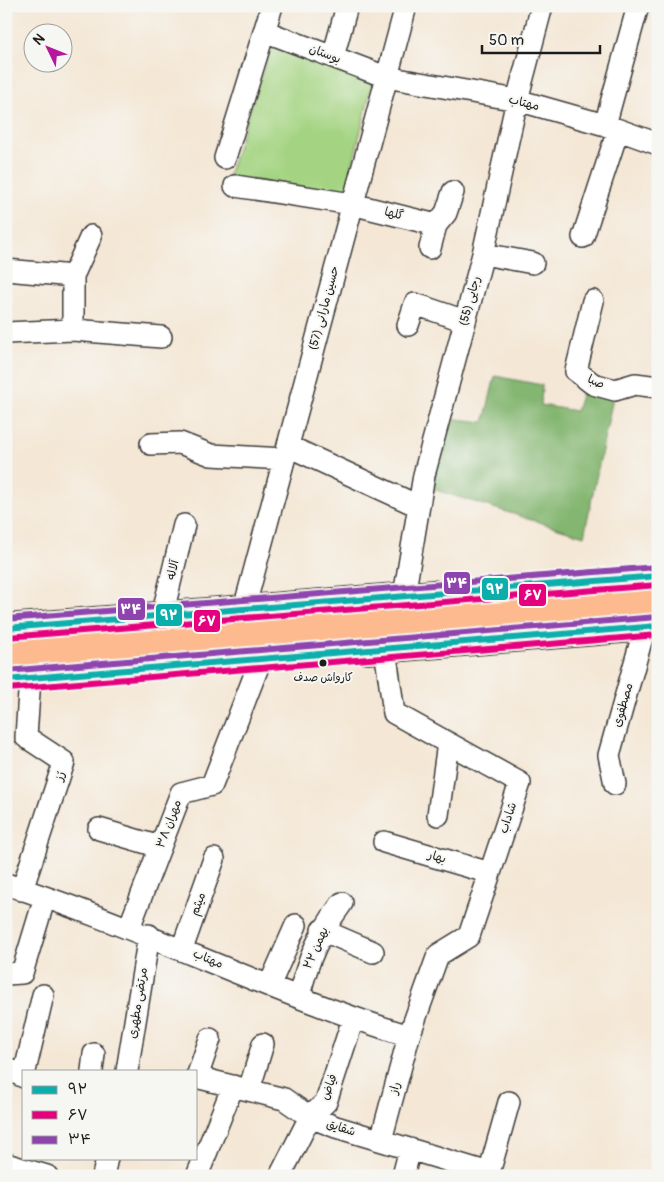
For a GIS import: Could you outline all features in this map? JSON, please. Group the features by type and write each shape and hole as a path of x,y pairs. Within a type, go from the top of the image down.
{"main road":[{"path":"6,628 658,576"},
{"path":"6,645 658,588"},
{"path":"14,675 385,649 653,621"},
{"path":"14,675 653,621"}],"street":[{"path":"225,158 272,6"},
{"path":"333,58 346,6"},
{"name":"حسین مارانی (57)","path":"244,609 406,6"},
{"name":"رجایی (55)","path":"404,596 424,474 483,254 517,100 542,6"},
{"path":"583,237 612,128 638,6"},
{"name":"بوستان","path":"264,31 386,77"},
{"name":"مهتاب","path":"386,77 517,100 612,128 656,137"},
{"name":"گلها","path":"235,186 352,204 436,225"},
{"path":"430,248 436,225 446,213 453,192"},
{"path":"73,330 74,276 91,236"},
{"path":"483,254 534,263"},
{"path":"6,270 74,276"},
{"name":"صبا","path":"593,302 576,371 593,384 614,390 635,384 657,384"},
{"path":"408,325 415,304 465,321"},
{"path":"6,333 73,330 161,337"},
{"path":"151,444 180,443 211,455 286,453 418,506"},
{"name":"آلاله","path":"162,616 184,525"},
{"name":"مصطفوی","path":"615,784 609,755 653,621"},
{"name":"شاداب","path":"385,649 394,713 520,783 470,936 438,955 409,1036"},
{"name":"مهران ۳۸","path":"129,928 181,793 212,785 261,659"},
{"name":"رُز","path":"14,675 26,737 64,762 14,887"},
{"path":"438,815 448,743"},
{"path":"99,829 160,847"},
{"name":"بهار","path":"384,842 490,873"},
{"name":"میثم","path":"182,949 214,859"},
{"name":"مهتاب","path":"14,887 149,935 353,1018 409,1036"},
{"path":"6,974 22,972 45,897"},
{"name":"۲۲ بهمن","path":"298,996 309,958 322,930 342,903"},
{"path":"270,984 296,925"},
{"path":"322,930 373,952"},
{"name":"مرتضی مطهری","path":"127,1070 149,935"},
{"path":"25,1070 44,995"},
{"name":"فیاض","path":"280,1176 310,1117 326,1102 353,1018"},
{"name":"راز","path":"381,1140 409,1036"},
{"path":"198,1072 210,1039"},
{"path":"197,1176 264,1044"},
{"path":"6,1068 22,1074"},
{"name":"شقایق","path":"198,1077 284,1099 310,1117 336,1127 489,1172 509,1102"},
{"path":"403,1176 410,1148"},
{"path":"102,1176 106,1160"},
{"path":"6,1164 42,1171"}],"green space":[{"path":"273,42 372,84 345,195 228,176"},
{"path":"495,376 542,385 541,405 576,411 583,389 613,398 584,536 429,488 448,418 484,422"}],"transit line":[{"name":"۳۴","path":"6,619 657,567"},
{"name":"۹۲","path":"6,628 658,576"},
{"name":"۶۷","path":"7,637 658,585"},
{"name":"۳۴","path":"6,671 657,617"},
{"name":"۹۲","path":"6,680 658,626"},
{"name":"۶۷","path":"7,689 658,635"}],"place":[{"name":"کارواش صدف","path":"323,663"}]}
